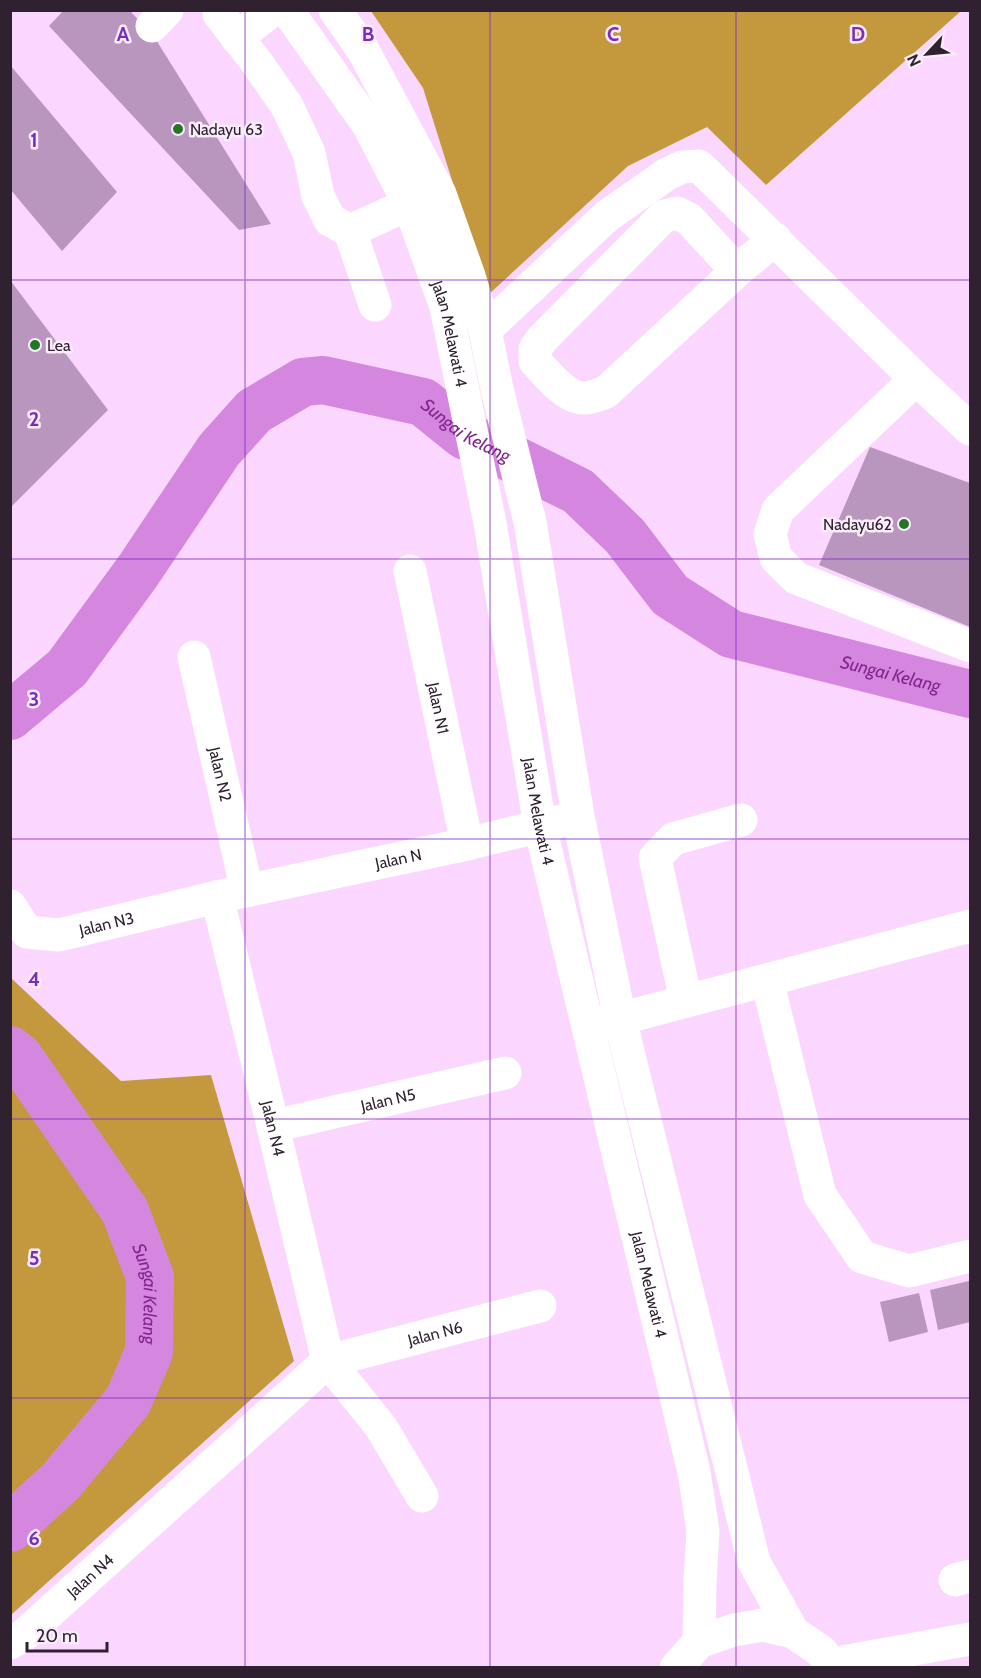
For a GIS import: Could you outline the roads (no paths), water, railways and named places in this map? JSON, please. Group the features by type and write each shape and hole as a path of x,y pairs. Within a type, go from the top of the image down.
{"street":[{"path":"219,10 219,15 287,106 309,153 318,195 330,220 350,231 375,305"},
{"path":"237,38 272,10"},
{"name":"Jalan Melawati 4","path":"287,10 369,126 410,204 446,307 490,523 540,826 694,1472 704,1530 699,1642"},
{"name":"Jalan Melawati 4","path":"335,10 363,50 440,194 485,330 530,522 578,816 620,1019 754,1562 793,1632"},
{"path":"485,330 607,216 667,174 682,166 699,166 970,429"},
{"path":"350,231 410,204"},
{"path":"737,271 689,219 677,213 664,216 542,339 535,349 535,361 557,385 581,398 594,397 606,392 775,239"},
{"path":"916,379 778,510 770,534 776,558 796,578 970,646"},
{"name":"Jalan N1","path":"410,571 467,844"},
{"name":"Jalan N2","path":"194,657 232,894"},
{"name":"Jalan N","path":"232,894 467,844 578,816"},
{"path":"686,1001 655,858 673,839 741,820"},
{"name":"Jalan N3","path":"10,906 27,932 59,935 232,894"},
{"name":"Jalan N4","path":"232,894 273,1126 328,1361 381,1427 422,1496"},
{"path":"587,1028 970,926"},
{"path":"767,980 820,1196 862,1257 909,1271 970,1256"},
{"name":"Jalan N5","path":"273,1126 505,1073"},
{"name":"Jalan N6","path":"328,1361 540,1306"},
{"name":"Jalan N4","path":"10,1643 23,1636 328,1361"},
{"path":"676,1668 699,1642 734,1630 764,1625 793,1632 822,1652 832,1666 970,1639"}],"waterway":[{"name":"Sungai Kelang","path":"10,716 67,668 138,571 219,450 254,411 303,382 323,380 423,402 464,435 578,491 625,536 670,595 731,634 970,694"},
{"name":"Sungai Kelang","path":"10,1050 19,1057 125,1211 150,1277 149,1352 128,1401 61,1481 10,1528"}],"place":[{"name":"Nadayu 63","path":"178,129"},
{"name":"Lea","path":"35,345"},
{"name":"Nadayu62","path":"904,524"}]}
